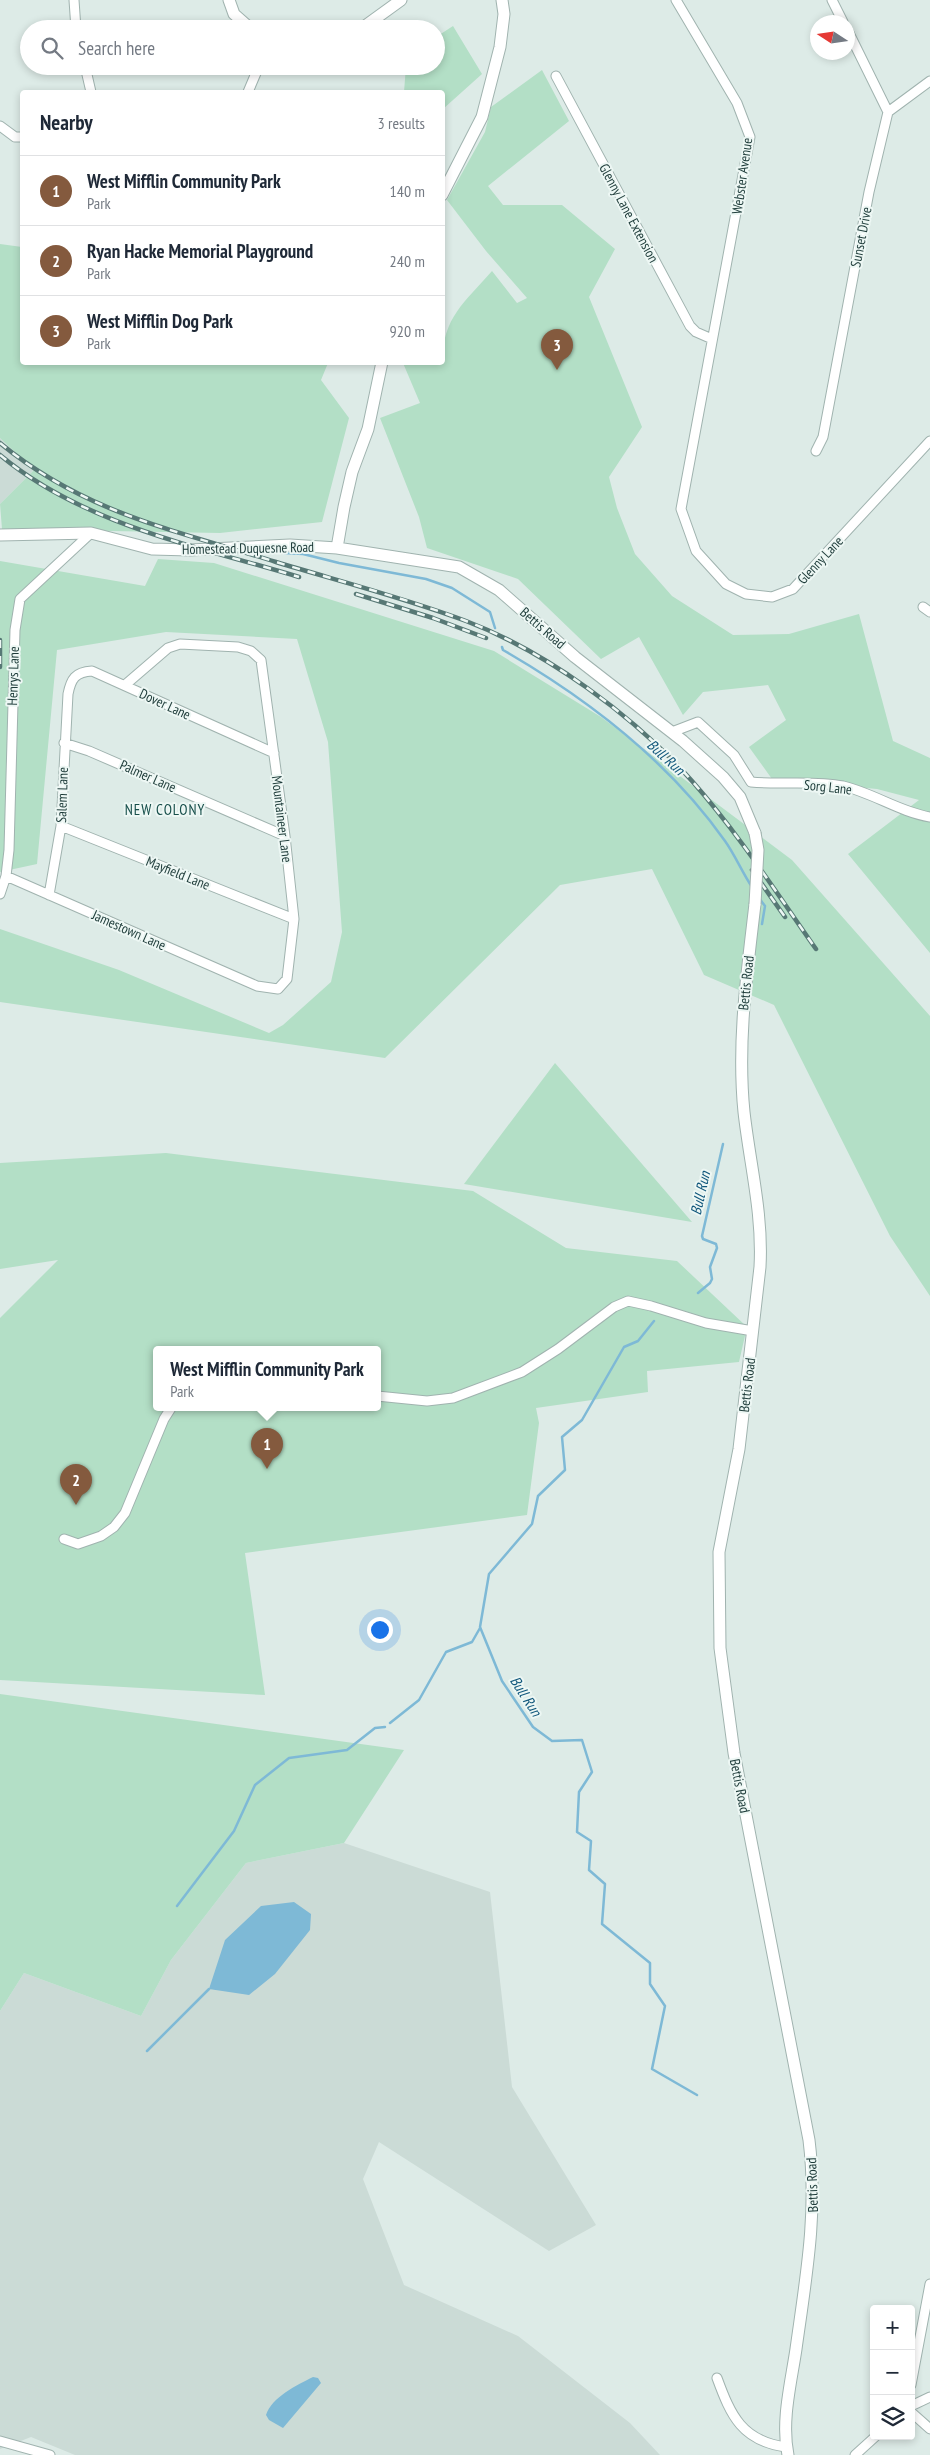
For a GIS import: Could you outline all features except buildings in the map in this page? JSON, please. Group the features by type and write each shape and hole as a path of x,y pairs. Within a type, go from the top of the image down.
{"street":[{"path":"74,0 75,20"},
{"path":"229,0 234,14 241,20"},
{"path":"373,20 401,0"},
{"path":"445,189 482,117 500,47 504,14 502,0"},
{"name":"Webster Avenue","path":"676,0 737,103 750,136 738,212 712,339"},
{"path":"832,0 840,15"},
{"path":"855,45 888,112 930,81"},
{"path":"87,75 91,90"},
{"path":"249,90 255,75"},
{"name":"Glenny Lane Extension","path":"556,76 690,326 696,332 712,339"},
{"name":"Sunset Drive","path":"816,451 823,437 869,192 888,112"},
{"path":"0,126 15,138 20,137"},
{"name":"Glenny Lane","path":"712,339 682,509 696,551 726,584 746,594 772,596 793,589 930,441"},
{"path":"337,548 352,472 368,429 381,365"},
{"name":"Homestead Duquesne Road","path":"0,535 90,533 152,549 190,550 290,545 337,548"},
{"name":"Henrys Lane","path":"6,876 9,850 15,630 20,599 90,533"},
{"name":"Bettis Road","path":"337,548 452,565 483,579 499,590 575,657 672,732 723,777 740,797 755,833 758,850 741,1027 744,1112 762,1239 753,1332 738,1449 719,1552 718,1588 720,1648 734,1753 809,2140 813,2172 812,2242 787,2411 787,2451"},
{"name":"Mountaineer Lane","path":"125,685 168,648 180,644 226,645 251,651 260,660 285,836 294,919 287,979 278,989"},
{"name":"Dover Lane","path":"68,694 71,680 80,672 92,671 274,753"},
{"name":"Salem Lane","path":"49,895 61,826 68,694"},
{"name":"Sorg Lane","path":"672,732 698,722 734,755 751,782 776,785 805,783 840,786 862,791 930,817"},
{"name":"Palmer Lane","path":"64,743 89,751 285,836"},
{"name":"Mayfield Lane","path":"61,826 294,919"},
{"path":"0,894 6,876"},
{"name":"Jamestown Lane","path":"6,876 257,986 278,989"},
{"path":"381,1396 427,1401 453,1398 522,1372 558,1349 614,1307 628,1302 651,1306 706,1323 753,1332"},
{"path":"64,1539 78,1544 101,1536 114,1527 124,1513 164,1419 170,1411"},
{"path":"915,2364 930,2284"},
{"path":"717,2378 728,2407 735,2419 752,2437 787,2451"},
{"path":"915,2404 930,2397"},
{"path":"915,2416 930,2429"},
{"path":"855,2455 872,2440"},
{"path":"0,2441 50,2455"}],"shaded area":[{"path":"0,438 34,470 0,504"},
{"path":"344,1843 490,1892 512,2087 596,2225 549,2251 379,2142 363,2179 404,2285 518,2336 630,2423 660,2455 75,2455 31,2437 0,2449 0,2011 24,1973 141,2016 171,1960 246,1863"}],"green space":[{"path":"453,26 482,74 445,107 445,90 404,90 405,75 445,75 445,31"},
{"path":"542,70 569,121 488,186 503,205 562,205 615,249 589,297 642,427 609,477 617,508 635,554 672,596 733,635 789,634 859,614 893,741 930,758 930,953 848,854 919,800 877,789 772,779 749,747 786,720 768,685 703,692 683,715 639,637 601,659 518,579 427,548 419,517 380,418 420,403 404,365 445,365 445,337 451,322 464,302 492,271 517,303 527,298 486,251 447,200 485,132 491,107"},
{"path":"0,244 20,247 20,365 327,365 321,380 349,418 322,522 220,533 2,529 0,504 34,470 0,438"},
{"path":"158,559 214,563 494,651 601,717 792,860 930,1016 930,1296 890,1236 774,1005 704,975 652,869 560,885 385,1058 0,1002 0,929 119,970 269,1033 283,1025 331,982 342,932 328,742 297,639 166,632 57,650 37,864 0,872 0,561 145,586"},
{"path":"555,1063 692,1222 464,1184"},
{"path":"166,1153 473,1191 566,1248 677,1261 747,1327 739,1362 647,1371 648,1392 536,1408 539,1423 527,1515 245,1553 265,1695 0,1680 0,1318 58,1260 0,1269 0,1163"},
{"path":"0,1694 404,1750 344,1843 246,1863 171,1960 141,2016 24,1973 0,2011"}],"water":[{"path":"294,1902 311,1914 310,1930 275,1974 249,1995 209,1989 225,1940 261,1906"},
{"path":"313,2377 318,2378 321,2383 283,2428 269,2420 266,2415 279,2397"}],"waterway":[{"name":"Bull Run","path":"284,553 303,554 339,563 426,579 452,588 490,612 495,628"},
{"name":"Bull Run","path":"502,647 503,650 566,689 596,711 652,758 703,812 729,846 752,887"},
{"name":"Bull Run","path":"759,898 765,906 762,924"},
{"name":"Bull Run","path":"698,1293 712,1279 710,1267 717,1248 716,1244 703,1239 702,1236 723,1144"},
{"name":"Bull Run","path":"654,1321 638,1341 624,1347 582,1420 562,1437 565,1470 538,1496 532,1524 489,1574 480,1627 502,1681 533,1727 552,1741 582,1740 592,1772 579,1792 577,1832 591,1841 589,1870 605,1884 602,1924 650,1963 650,1984 665,2006 652,2069 697,2095"},
{"path":"390,1723 419,1700 446,1652 472,1642 480,1628"},
{"path":"177,1906 234,1831 255,1785 289,1758 347,1750 375,1728 385,1727"},
{"path":"147,2051 209,1989"}],"railway":[{"path":"0,443 32,467 65,487 132,517 202,540 396,597 466,621 497,634 558,668 588,688 644,733 692,781 741,842 816,949"},
{"path":"0,455 33,479 68,499 105,516 143,531 299,577"},
{"path":"356,594 433,618 486,638"},
{"path":"0,640 0,667"},
{"path":"752,870 785,917"}],"place":[{"name":"West Mifflin Dog Park","path":"557,370"},
{"name":"West Mifflin Community Park","path":"267,1469"},
{"name":"Ryan Hacke Memorial Playground","path":"76,1505"}],"district":[{"name":"NEW COLONY","path":"165,809"}]}
